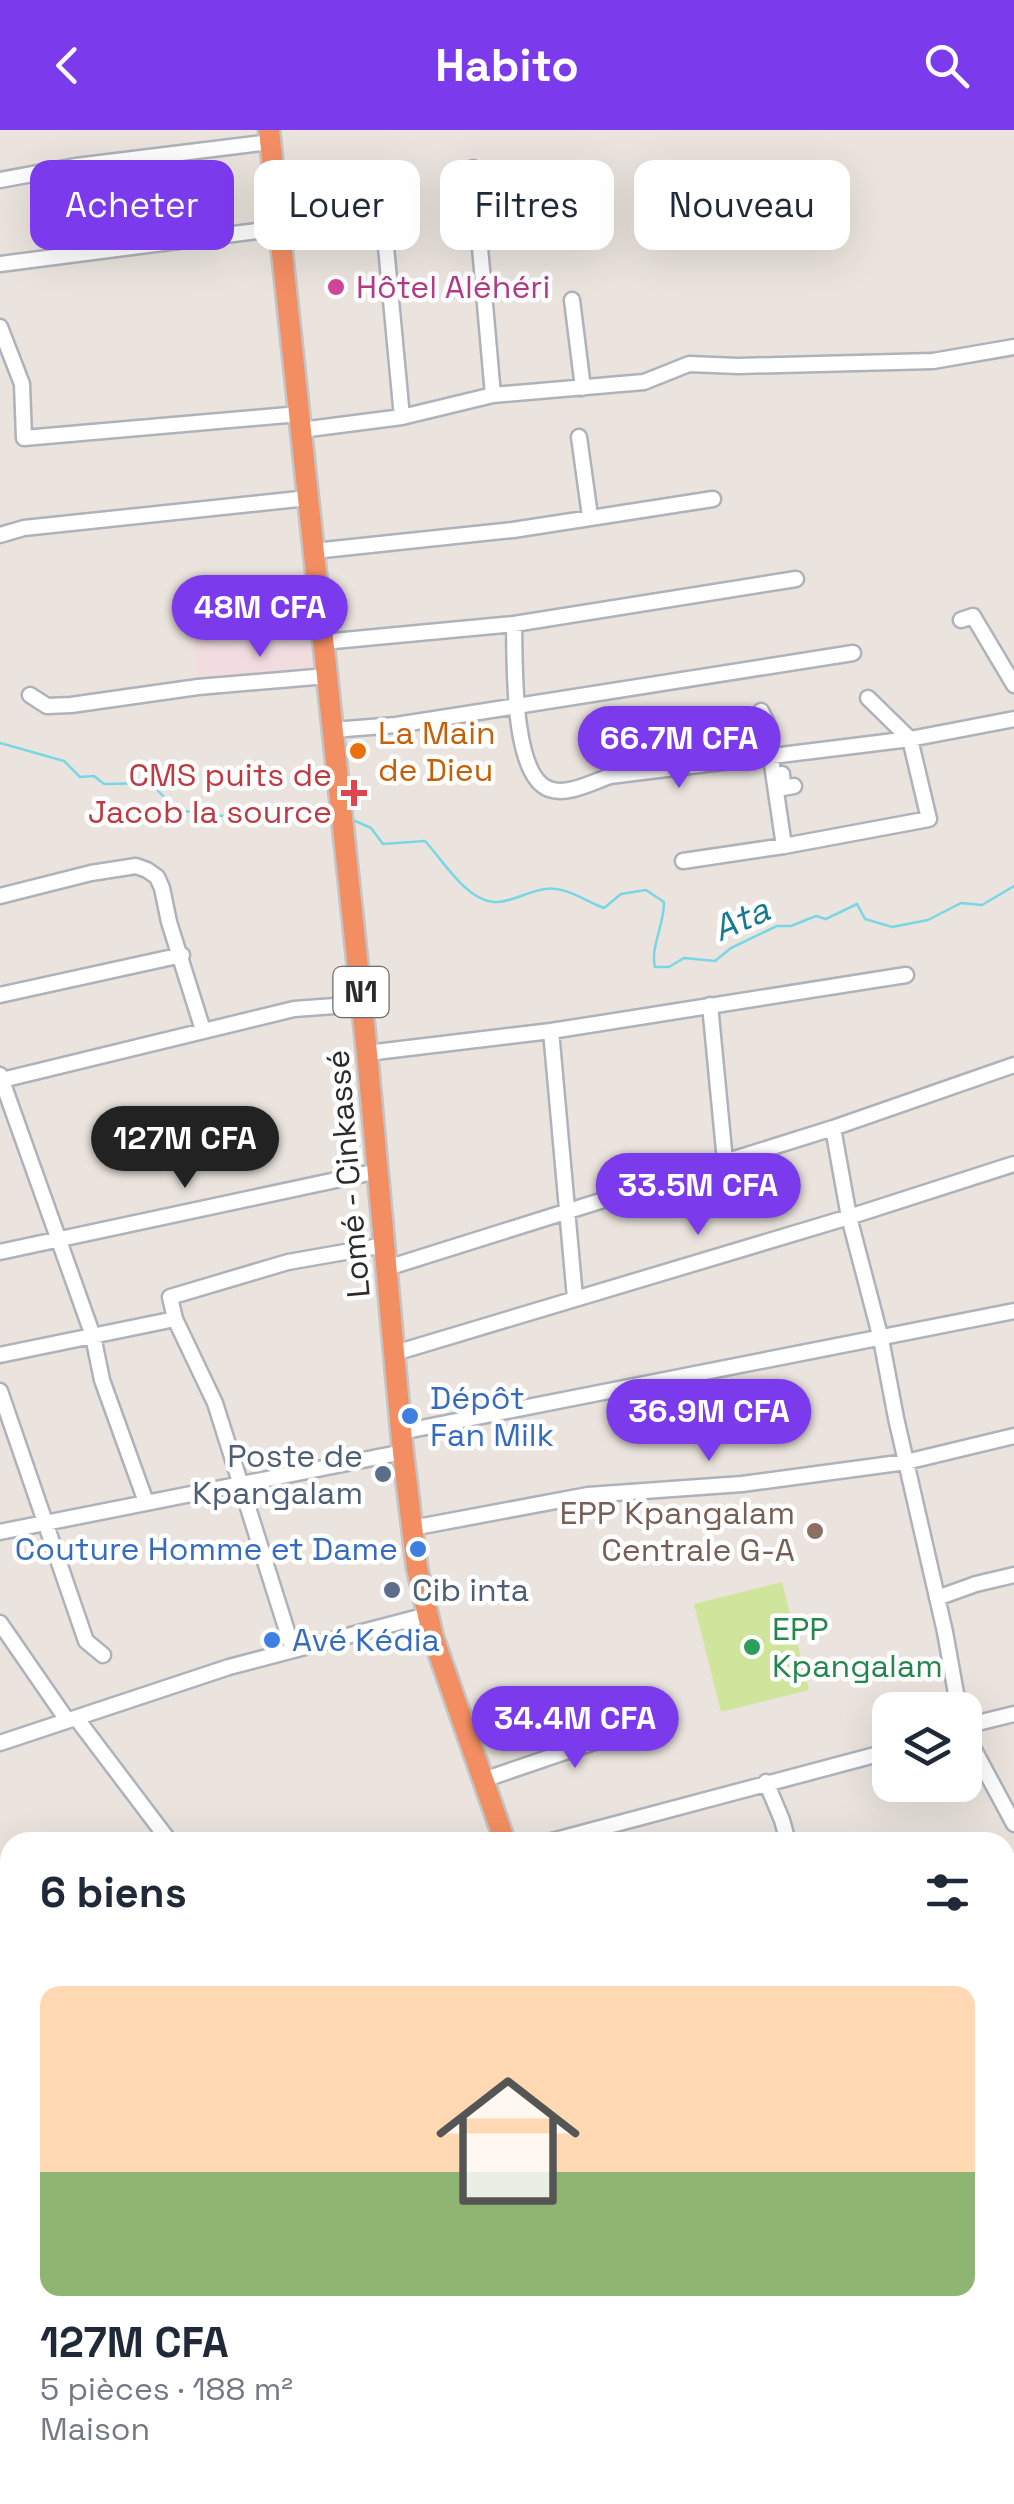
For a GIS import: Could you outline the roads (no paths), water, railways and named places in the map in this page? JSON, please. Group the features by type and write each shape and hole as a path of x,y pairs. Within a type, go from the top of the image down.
{"highway":[{"name":"Lomé - Cinkassé","path":"282,250 362,1004 412,1528 427,1616 501,1832"}],"street":[{"path":"0,180 270,136"},
{"path":"0,264 254,231"},
{"path":"386,250 402,417"},
{"path":"480,250 493,395"},
{"path":"572,300 583,388"},
{"path":"0,327 22,384 24,438 402,417 493,395 644,382 689,364 933,362 1014,347"},
{"path":"579,437 590,516"},
{"path":"0,535 24,528 308,498"},
{"path":"314,551 513,530 712,499"},
{"path":"323,642 514,624 796,579"},
{"path":"187,597 317,584"},
{"path":"961,620 974,616 1014,684"},
{"path":"514,624 518,705 526,762 537,781 549,790 565,791 610,776 770,761 1014,719"},
{"path":"333,730 396,725 853,652"},
{"path":"30,695 48,706 71,705 198,687 327,676"},
{"path":"684,861 929,819 910,739 868,698"},
{"path":"761,711 769,727 770,761 784,846"},
{"path":"770,761 782,767 783,788 794,786"},
{"path":"0,896 136,866 156,877 203,1030"},
{"path":"0,995 182,955"},
{"path":"367,1054 906,975"},
{"path":"146,1502 102,1380 93,1336 1,1078 294,1009 362,1004"},
{"path":"710,1005 725,1162"},
{"path":"551,1030 575,1298"},
{"path":"387,1268 568,1214 1014,1065"},
{"path":"833,1128 848,1217 881,1340 955,1692"},
{"path":"394,1353 1014,1164"},
{"path":"0,1252 378,1171"},
{"path":"293,1650 215,1403 176,1319 170,1296 288,1262 385,1245"},
{"path":"0,1532 881,1340 905,1330 1013,1310"},
{"path":"0,1354 176,1319"},
{"path":"0,1392 86,1640 103,1654"},
{"path":"412,1528 588,1495 742,1484 906,1462 1014,1436"},
{"path":"937,1598 1014,1575"},
{"path":"0,1742 229,1667 427,1616"},
{"path":"0,1622 162,1832"},
{"path":"982,1722 1014,1714"},
{"path":"483,1780 652,1722"},
{"path":"584,1832 872,1756"},
{"path":"982,1765 1014,1824"},
{"path":"766,1782 785,1832"}],"waterway":[{"name":"Ata","path":"0,743 64,761 80,777 94,776 104,784 151,783 176,810 263,821 332,817"},
{"name":"Ata","path":"353,820 371,828 383,844 425,841 464,886 493,902 553,889 604,908 621,894 646,890 664,902 654,952 655,967 669,967 684,958 715,961 731,948 777,926 791,926 816,916 826,919 857,904 865,919 892,927 928,920 961,903 982,905 1014,886"}],"place":[{"name":"Hôtel Aléhéri","path":"336,287"},
{"name":"La Main de Dieu","path":"358,751"},
{"name":"CMS puits de Jacob la source","path":"354,793"},
{"name":"Dépôt Fan Milk","path":"410,1416"},
{"name":"Poste de Kpangalam","path":"383,1474"},
{"name":"EPP Kpangalam Centrale G-A","path":"815,1531"},
{"name":"Couture Homme et Dame","path":"418,1549"},
{"name":"Cib inta","path":"392,1590"},
{"name":"Avé Kédia","path":"272,1640"},
{"name":"EPP Kpangalam","path":"752,1647"}]}
